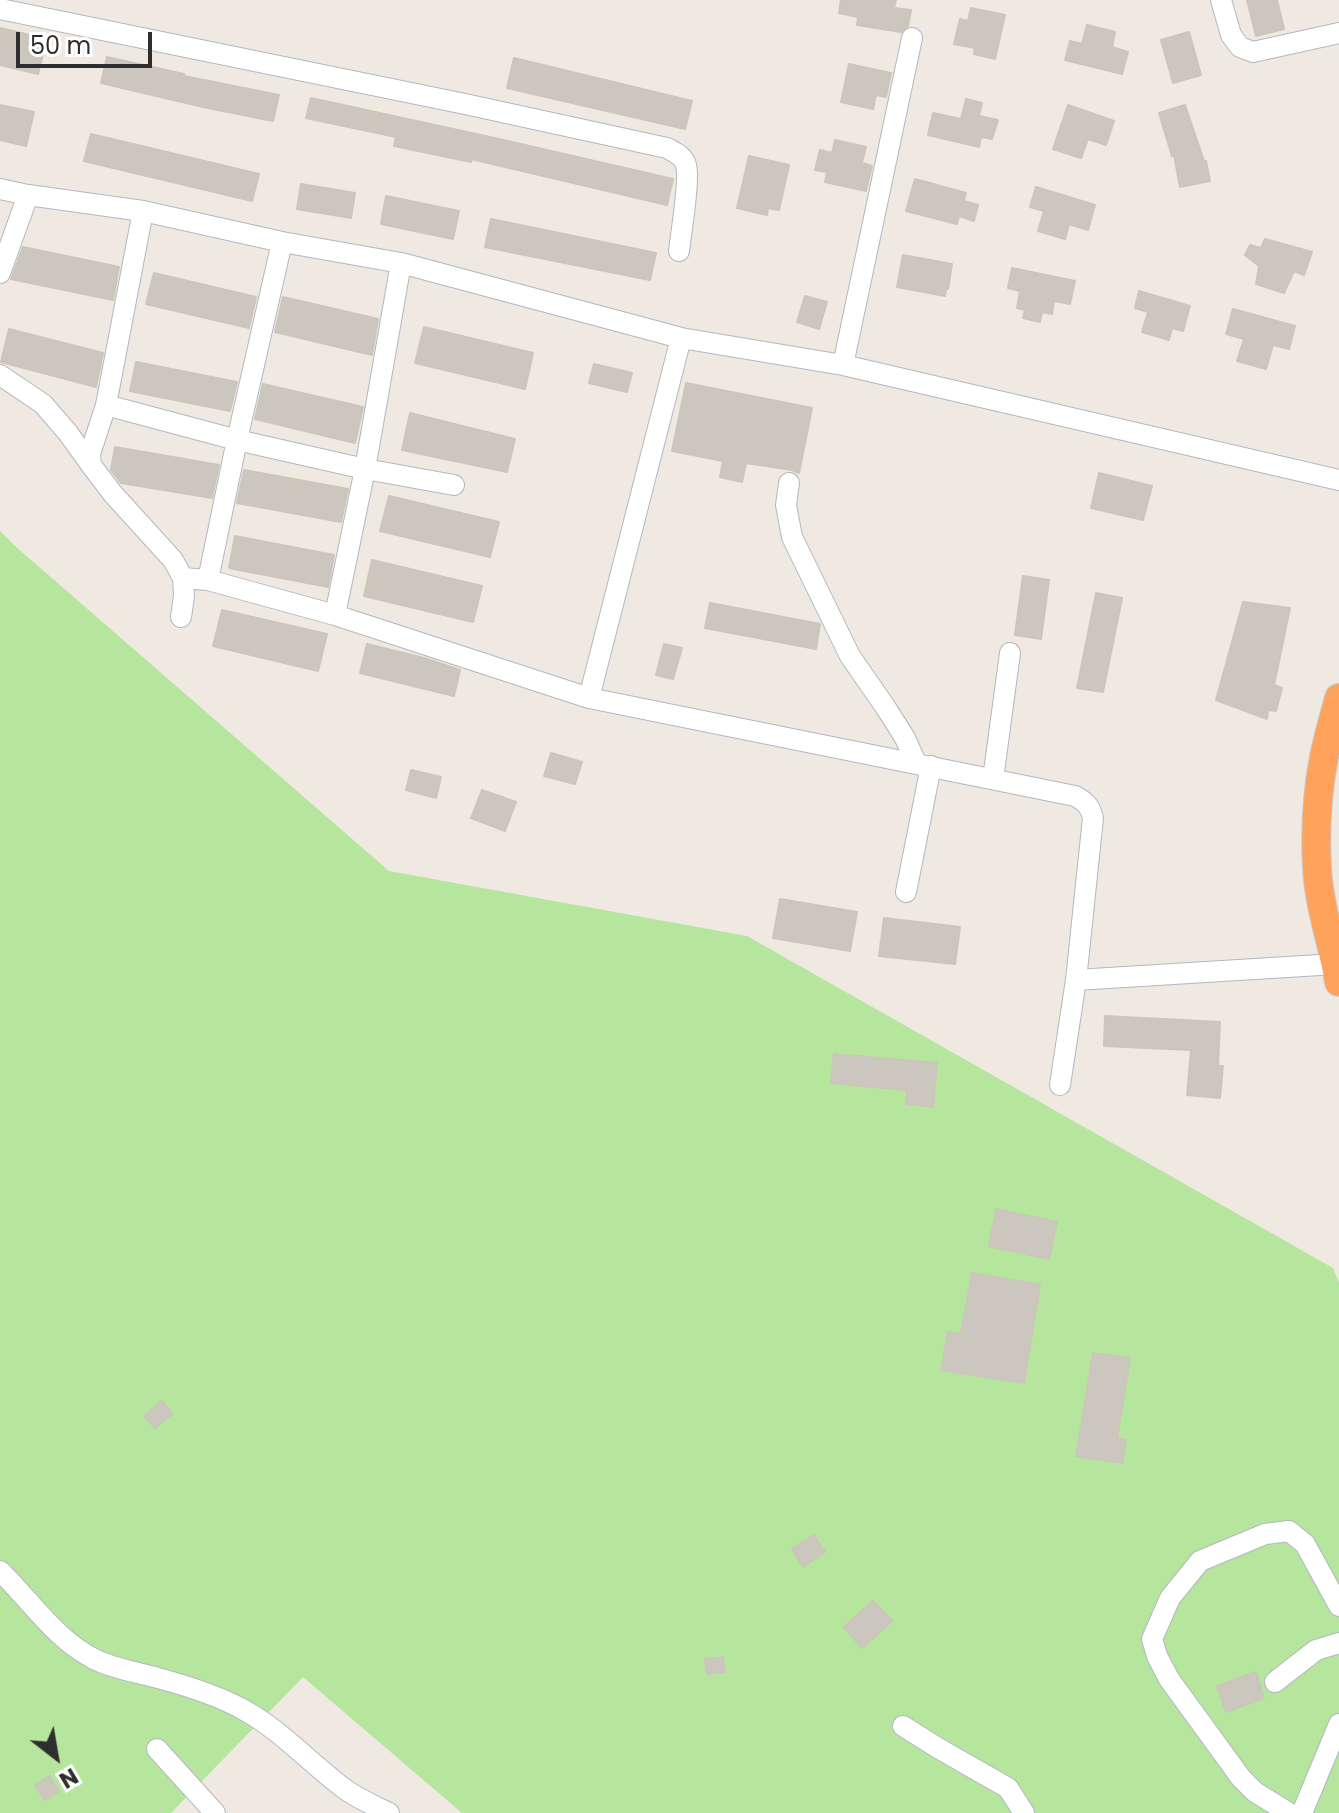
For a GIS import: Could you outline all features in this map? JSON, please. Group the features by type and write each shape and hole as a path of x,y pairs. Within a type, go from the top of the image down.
{"highway":[{"path":"1338,973 1323,914 1317,869 1317,830 1324,758 1339,698"}],"street":[{"path":"1221,0 1231,35 1240,47 1253,52 1339,33"},
{"path":"0,9 667,148 686,163 679,251"},
{"path":"843,365 912,38"},
{"path":"0,189 143,211 282,242 401,263 681,338 843,365 1339,480"},
{"path":"0,273 28,195"},
{"path":"91,465 90,454 106,405 143,211"},
{"path":"208,580 282,242"},
{"path":"335,615 365,469 401,263"},
{"path":"589,698 681,338"},
{"path":"0,375 43,404 113,494 173,560 183,578 181,617"},
{"path":"106,405 237,440 365,469 454,485"},
{"path":"789,483 786,505 792,537 850,656 924,765 906,892"},
{"path":"183,578 208,580 335,615 589,698 1075,796 1085,801 1093,818 1076,980 1060,1085"},
{"path":"993,779 1010,653"},
{"path":"1076,980 1338,973"},
{"path":"1289,1813 1255,1792 1241,1778 1169,1679 1152,1639 1170,1598 1200,1561 1265,1534 1289,1531 1305,1544 1339,1606"},
{"path":"0,1571 44,1620 80,1650 130,1672 159,1678 242,1709 274,1730 347,1791 389,1813"},
{"path":"1275,1682 1316,1650 1339,1643"},
{"path":"1302,1813 1339,1724"},
{"path":"903,1726 1008,1788 1024,1813"},
{"path":"157,1749 215,1813"}],"green space":[{"path":"0,531 389,871 747,936 1333,1268 1339,1283 1339,1813 462,1813 303,1677 171,1813 0,1813"}],"building":[{"path":"841,0 896,0 894,8 911,10 908,26 901,32 857,25 858,17 839,13"},
{"path":"1247,0 1277,0 1284,29 1256,36"},
{"path":"971,8 1005,15 995,59 974,54 975,48 954,44 960,19 968,21"},
{"path":"1087,25 1115,32 1112,47 1128,52 1122,74 1065,60 1070,41 1082,44"},
{"path":"0,28 47,39 38,74 0,65"},
{"path":"1189,32 1201,75 1173,83 1161,40"},
{"path":"107,57 279,95 273,121 101,83"},
{"path":"514,58 692,101 685,129 507,88"},
{"path":"849,64 891,73 886,97 876,95 873,109 841,102"},
{"path":"311,98 673,179 667,205 471,159 471,162 394,146 396,137 306,118"},
{"path":"966,99 982,103 979,116 998,120 992,139 981,137 979,147 928,135 933,113 961,119"},
{"path":"0,105 34,112 26,146 0,140"},
{"path":"1068,105 1114,121 1106,145 1088,139 1081,158 1053,149"},
{"path":"1185,105 1206,161 1210,181 1180,187 1174,155 1159,113"},
{"path":"91,134 259,174 252,201 84,161"},
{"path":"835,140 866,147 862,163 872,166 866,191 825,182 827,172 815,170 820,150 832,153"},
{"path":"749,156 789,165 779,210 768,208 767,215 737,208"},
{"path":"915,179 966,193 964,201 978,205 974,221 959,216 957,224 906,211"},
{"path":"301,184 355,193 351,218 297,209"},
{"path":"1036,187 1095,205 1088,230 1069,224 1065,239 1038,231 1044,211 1030,207"},
{"path":"386,196 459,211 453,239 381,224"},
{"path":"491,219 656,253 650,280 485,247"},
{"path":"1265,239 1312,252 1304,275 1294,271 1284,293 1256,284 1259,266 1245,255 1250,245 1261,248"},
{"path":"23,247 119,267 113,300 11,279"},
{"path":"903,255 952,264 945,296 897,287"},
{"path":"1012,268 1075,281 1070,304 1054,301 1052,314 1042,312 1040,322 1023,318 1025,310 1017,308 1020,291 1008,288"},
{"path":"154,273 256,297 249,328 146,304"},
{"path":"1139,291 1190,306 1183,331 1172,328 1169,340 1142,332 1148,312 1135,308"},
{"path":"805,296 827,302 819,329 797,322"},
{"path":"283,297 378,319 372,355 275,332"},
{"path":"1233,309 1295,326 1289,349 1273,345 1266,369 1237,361 1244,339 1226,334"},
{"path":"424,327 533,353 525,389 415,363"},
{"path":"9,329 103,353 96,387 1,362"},
{"path":"136,362 237,382 230,411 130,391"},
{"path":"594,364 632,373 627,392 589,383"},
{"path":"686,383 812,408 799,473 746,463 742,482 720,477 723,461 672,451"},
{"path":"263,384 363,407 355,443 255,419"},
{"path":"410,413 515,439 507,472 402,450"},
{"path":"115,447 219,465 212,498 121,483 111,470"},
{"path":"244,470 348,489 341,522 237,503"},
{"path":"1099,473 1152,486 1143,520 1091,508"},
{"path":"389,496 499,522 490,557 380,531"},
{"path":"235,536 334,555 328,587 229,568"},
{"path":"372,560 482,586 473,622 364,596"},
{"path":"1023,576 1049,580 1041,639 1015,635"},
{"path":"1096,593 1122,598 1103,692 1077,688"},
{"path":"1243,602 1290,608 1274,685 1282,688 1276,711 1268,710 1267,719 1216,700"},
{"path":"710,603 820,624 816,649 705,628"},
{"path":"222,610 327,634 318,671 213,646"},
{"path":"367,644 460,670 454,696 360,673"},
{"path":"664,644 682,648 673,679 656,675"},
{"path":"551,753 582,762 575,784 544,776"},
{"path":"411,770 441,777 436,798 406,790"},
{"path":"482,790 516,802 505,831 471,818"},
{"path":"780,899 857,912 850,951 773,938"},
{"path":"884,918 960,927 955,964 879,956"},
{"path":"1105,1016 1220,1022 1218,1066 1223,1066 1220,1098 1187,1095 1191,1050 1104,1046"},
{"path":"834,1054 937,1063 933,1107 906,1104 907,1090 831,1083"},
{"path":"996,1209 1057,1222 1049,1259 989,1246"},
{"path":"972,1273 1040,1285 1024,1383 941,1370 948,1332 961,1334"},
{"path":"1093,1353 1130,1358 1117,1438 1126,1440 1122,1463 1076,1456"},
{"path":"162,1401 172,1414 155,1428 144,1416"},
{"path":"814,1535 825,1552 803,1567 792,1549"},
{"path":"873,1601 892,1621 862,1648 844,1627"},
{"path":"723,1657 725,1672 707,1674 705,1659"},
{"path":"1256,1672 1264,1698 1226,1712 1217,1686"},
{"path":"49,1776 59,1791 45,1800 35,1786"}]}
